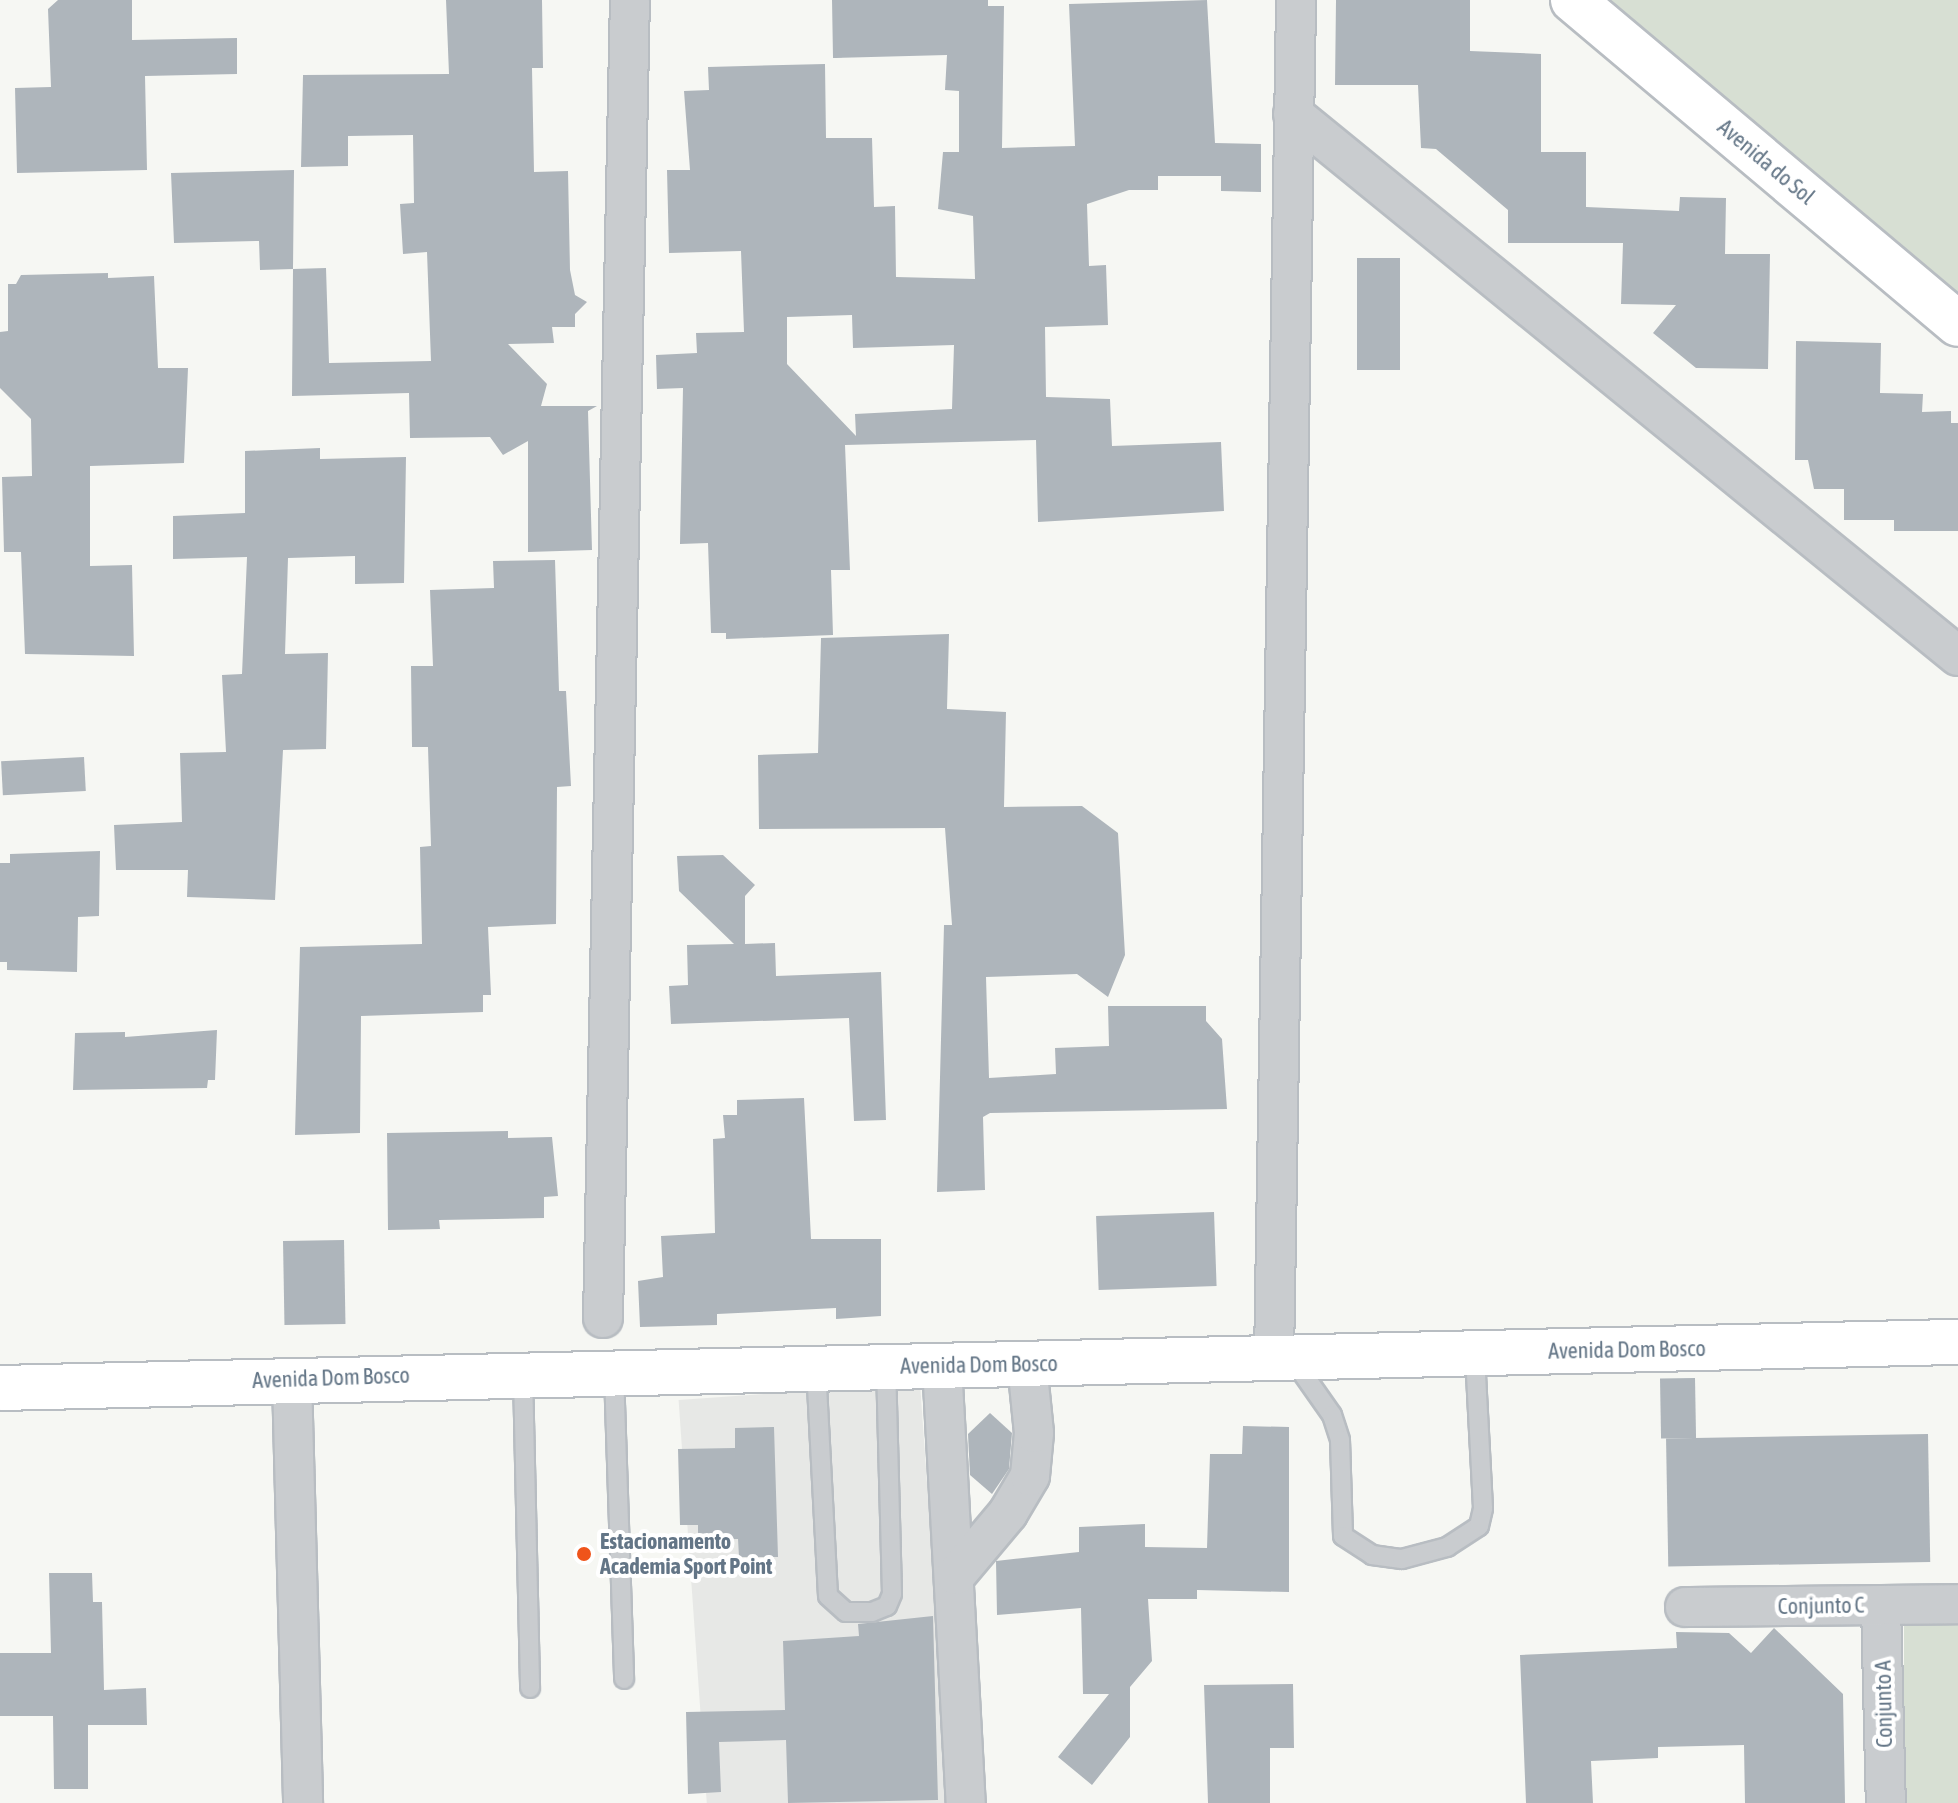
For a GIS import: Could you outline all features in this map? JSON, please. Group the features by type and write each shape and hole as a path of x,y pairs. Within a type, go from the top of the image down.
{"street":[{"path":"603,1318 630,0"},
{"path":"1283,1359 1296,0"},
{"name":"Avenida do Sol","path":"1573,0 1958,324"},
{"path":"1293,114 1958,656"},
{"name":"Avenida Dom Bosco","path":"0,1388 614,1370 1283,1359 1958,1342"},
{"path":"956,1575 1008,1513 1030,1476 1034,1433 1027,1364"},
{"path":"942,1365 956,1575 966,1803"},
{"path":"292,1379 303,1803"},
{"name":"Conjunto C","path":"1685,1607 1958,1604"},
{"name":"Conjunto A","path":"1881,1605 1886,1803"}],"lane":[{"path":"1283,1359 1332,1415 1340,1440 1343,1536 1372,1555 1402,1559 1447,1547 1479,1526 1483,1508 1475,1354"},
{"path":"816,1367 828,1596 846,1612 872,1612 887,1606 892,1594 886,1367"},
{"path":"614,1370 624,1679"},
{"path":"523,1373 530,1688"}],"shaded area":[{"path":"1589,0 1958,0 1958,298"},
{"path":"920,1383 949,1803 707,1803 679,1400"},
{"path":"1904,1618 1958,1618 1958,1803 1904,1803"}],"building":[{"path":"58,0 132,0 132,40 237,38 237,74 145,76 147,170 17,173 15,88 51,87 48,9"},
{"path":"446,0 542,0 543,68 532,68 534,172 568,171 570,270 575,295 587,302 575,314 575,327 552,327 554,343 508,344 547,384 541,406 597,406 588,411 592,550 528,552 528,441 503,455 490,437 410,438 409,393 292,396 293,269 326,268 329,363 431,361 427,252 403,254 400,204 414,203 413,135 348,136 348,166 301,167 303,75 449,74"},
{"path":"832,0 988,0 988,6 1004,6 1002,148 1075,146 1069,4 1207,0 1215,143 1261,144 1261,192 1221,191 1221,176 1158,176 1158,190 1129,190 1087,204 1089,266 1106,265 1108,325 1045,327 1046,397 1110,399 1112,446 1221,442 1224,511 1038,522 1036,440 845,445 850,570 831,570 833,635 726,639 726,633 711,633 708,543 680,544 683,388 657,389 656,355 697,353 696,333 744,332 741,251 669,253 667,170 690,170 684,91 709,90 708,67 825,64 826,138 872,138 874,207 895,206 896,277 975,279 973,216 938,209 943,152 959,152 959,91 945,90 947,55 833,58","holes":["852,315 853,348 954,345 952,409 855,414 856,436 787,364 787,317"]},
{"path":"1336,0 1470,0 1470,51 1541,54 1541,152 1586,152 1586,207 1679,211 1680,197 1726,198 1725,254 1770,254 1768,369 1696,368 1653,333 1676,305 1621,304 1623,243 1508,243 1508,210 1436,149 1421,148 1418,85 1335,85"},
{"path":"294,170 293,269 260,270 259,241 174,243 171,173"},
{"path":"1357,258 1400,258 1400,370 1357,370"},
{"path":"108,273 108,278 154,276 158,368 188,368 184,463 90,466 90,566 132,565 134,656 25,654 21,552 4,552 2,477 32,476 31,419 0,388 0,332 8,331 8,284 16,284 21,275"},
{"path":"1796,341 1881,343 1880,393 1923,394 1922,412 1951,411 1951,423 1958,423 1958,531 1894,531 1894,520 1844,520 1844,489 1814,489 1808,460 1795,460"},
{"path":"320,448 320,459 406,457 404,583 355,584 355,556 288,558 285,654 328,653 326,749 283,750 275,900 187,897 188,870 116,870 114,825 182,822 180,753 226,752 222,675 242,674 247,557 173,559 173,516 245,513 245,451"},
{"path":"555,560 559,691 566,691 571,786 557,787 556,924 488,927 491,995 483,995 483,1012 361,1016 360,1133 295,1135 300,947 422,944 420,847 431,846 428,747 412,747 411,666 433,666 430,590 494,588 493,561"},
{"path":"949,634 947,709 1006,712 1004,807 1082,806 1118,833 1125,955 1108,997 1077,974 986,977 989,1078 1056,1074 1055,1048 1109,1046 1108,1006 1206,1006 1206,1021 1222,1039 1227,1109 990,1113 983,1117 985,1190 937,1192 944,925 952,925 945,828 759,829 758,755 818,753 821,638"},
{"path":"84,757 86,791 3,795 1,761"},
{"path":"100,851 99,916 78,917 77,972 7,970 7,962 0,962 0,863 10,863 10,854"},
{"path":"723,855 755,885 745,896 745,944 775,943 776,976 881,972 886,1120 854,1121 849,1018 671,1024 669,986 688,985 687,945 734,944 679,891 677,856"},
{"path":"217,1030 215,1080 208,1080 207,1088 73,1090 75,1033 125,1032 125,1037"},
{"path":"804,1098 811,1239 881,1239 881,1316 836,1319 836,1308 717,1314 717,1325 640,1327 638,1281 663,1277 661,1236 715,1233 713,1139 725,1138 723,1115 737,1115 737,1100"},
{"path":"508,1131 508,1138 552,1137 558,1196 544,1197 544,1218 439,1220 440,1229 388,1230 387,1133"},
{"path":"1214,1212 1217,1286 1099,1290 1096,1216"},
{"path":"344,1240 345,1324 284,1325 283,1241"},
{"path":"1695,1378 1696,1438 1661,1439 1660,1379"},
{"path":"990,1413 1012,1433 1009,1469 992,1494 970,1475 968,1434"},
{"path":"1243,1426 1289,1427 1289,1592 1197,1590 1197,1599 1148,1599 1152,1661 1130,1687 1130,1737 1092,1785 1058,1757 1109,1694 1083,1694 1081,1608 997,1615 996,1561 1079,1552 1079,1527 1145,1524 1145,1547 1207,1548 1210,1454 1242,1454"},
{"path":"774,1427 778,1557 739,1557 738,1539 698,1540 698,1525 680,1525 678,1449 735,1448 735,1428"},
{"path":"1928,1434 1930,1562 1668,1567 1666,1439"},
{"path":"49,1573 92,1573 93,1602 102,1602 104,1690 146,1688 147,1725 88,1725 88,1789 54,1789 53,1716 0,1716 0,1653 51,1653"},
{"path":"933,1616 938,1800 788,1803 786,1740 719,1742 721,1792 688,1794 686,1712 785,1710 783,1641 859,1636 858,1624"},
{"path":"1774,1628 1843,1694 1845,1803 1745,1803 1744,1745 1658,1747 1658,1758 1591,1761 1593,1803 1526,1803 1520,1655 1677,1648 1676,1632 1729,1633 1751,1653"},
{"path":"1293,1684 1294,1748 1270,1748 1270,1803 1208,1803 1204,1685"}],"place":[{"name":"Estacionamento Academia Sport Point","path":"584,1554"}]}
